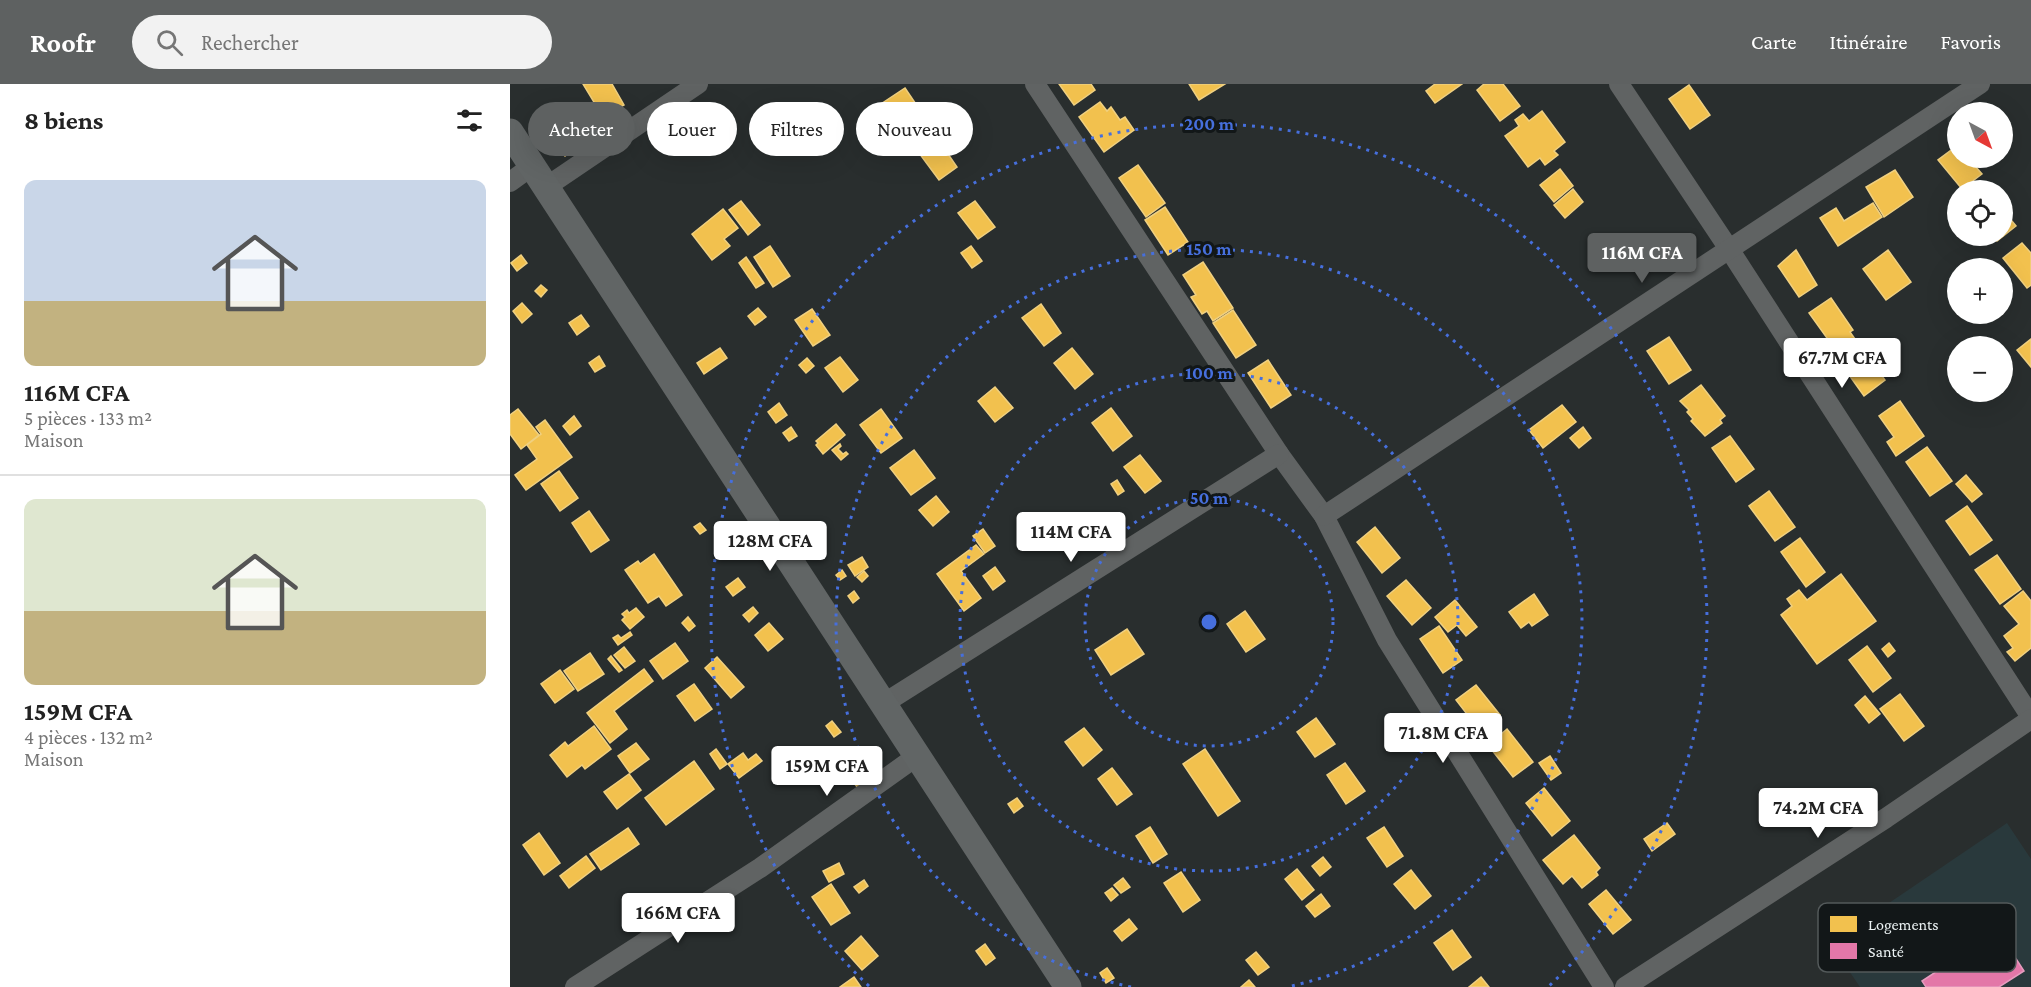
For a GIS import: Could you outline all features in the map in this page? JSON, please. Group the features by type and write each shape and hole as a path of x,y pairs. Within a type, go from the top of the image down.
{"street":[{"path":"510,182 539,176 698,84"},
{"path":"1035,84 1280,454 1324,516 1388,640 1604,987"},
{"path":"1619,84 1729,249 2031,718 1886,818 1624,987"},
{"path":"1324,516 1980,84"},
{"path":"510,132 1068,987"},
{"path":"883,704 1280,454"},
{"path":"575,987 760,868 917,756"}],"shaded area":[{"path":"2007,823 2031,859 2031,987 1860,987 1850,972 2016,972 2016,903 1889,903"}],"building: Logements":[{"path":"583,84 612,84 622,102 594,102"},
{"path":"1059,84 1091,84 1095,90 1074,105"},
{"path":"1189,84 1225,84 1199,100"},
{"path":"1435,84 1462,84 1435,103 1426,91"},
{"path":"1484,84 1503,84 1520,106 1500,121 1477,90"},
{"path":"1689,85 1710,115 1690,129 1669,99"},
{"path":"905,88 914,102 884,102"},
{"path":"1100,102 1107,111 1111,107 1120,120 1125,117 1134,130 1104,152 1079,117"},
{"path":"1542,111 1565,142 1554,151 1558,155 1545,165 1540,158 1528,167 1505,136 1519,126 1515,120 1523,114 1529,121"},
{"path":"1947,153 1947,168 1977,168 1982,174 1974,180 1955,180 1938,160"},
{"path":"921,156 949,156 957,167 939,180"},
{"path":"1138,165 1165,203 1146,217 1119,178"},
{"path":"1560,169 1573,186 1554,202 1540,185"},
{"path":"1895,170 1913,197 1884,217 1866,187"},
{"path":"1573,189 1583,202 1565,218 1554,205"},
{"path":"741,201 760,225 748,235 729,210"},
{"path":"975,201 995,227 978,239 958,213"},
{"path":"1873,203 1882,217 1838,246 1820,218 1836,208 1844,221"},
{"path":"1165,207 1188,242 1168,255 1145,220"},
{"path":"723,209 738,228 724,239 730,246 712,260 692,234"},
{"path":"2022,243 2031,253 2031,285 2027,288 2013,270 2013,258 2003,258"},
{"path":"770,246 790,276 773,287 754,257"},
{"path":"971,246 982,261 972,268 961,253"},
{"path":"1796,250 1817,285 1799,297 1778,266"},
{"path":"1888,250 1911,282 1886,300 1863,269"},
{"path":"521,255 527,263 517,271 511,263"},
{"path":"746,257 764,283 756,288 739,263"},
{"path":"1203,262 1233,308 1213,321 1207,311 1202,314 1191,297 1196,295 1183,275"},
{"path":"541,285 547,290 541,297 535,291"},
{"path":"1831,298 1853,330 1850,332 1855,339 1845,345 1841,339 1832,345 1809,313"},
{"path":"522,303 532,314 522,323 513,311"},
{"path":"1041,304 1061,333 1044,346 1022,318"},
{"path":"758,308 766,317 755,325 748,316"},
{"path":"812,309 830,335 813,346 795,320"},
{"path":"1233,310 1256,345 1236,358 1213,323"},
{"path":"581,315 589,326 577,335 569,323"},
{"path":"1669,337 1691,370 1669,384 1647,351"},
{"path":"2031,339 2031,367 2017,350"},
{"path":"1861,346 1885,380 1864,396 1839,361"},
{"path":"720,348 727,358 704,374 697,363"},
{"path":"1072,348 1093,374 1075,389 1054,363"},
{"path":"599,356 605,366 595,372 589,363"},
{"path":"840,357 858,380 843,392 825,368"},
{"path":"807,358 814,366 806,373 799,365"},
{"path":"1268,360 1291,395 1271,408 1248,373"},
{"path":"1701,385 1725,416 1720,420 1722,423 1705,436 1691,421 1693,419 1687,412 1689,410 1680,401"},
{"path":"995,387 1013,408 995,422 978,401"},
{"path":"1900,401 1924,436 1896,456 1887,442 1894,437 1879,416"},
{"path":"779,403 787,415 776,423 768,412"},
{"path":"1562,405 1576,422 1543,448 1529,430"},
{"path":"1111,408 1132,436 1113,451 1092,423"},
{"path":"518,409 539,435 521,449 510,434 510,415"},
{"path":"881,409 902,438 881,453 860,425"},
{"path":"574,416 581,426 570,435 563,426"},
{"path":"545,420 572,457 526,490 515,475 537,459 527,445 541,434 536,427"},
{"path":"836,424 845,435 823,454 816,445 818,443 816,441"},
{"path":"791,427 797,436 789,441 783,433"},
{"path":"1583,427 1591,438 1579,448 1570,438"},
{"path":"1730,436 1754,469 1736,482 1712,448"},
{"path":"840,444 838,449 843,454 846,452 848,454 841,460 832,450"},
{"path":"1927,447 1952,481 1930,496 1906,462"},
{"path":"914,450 935,478 911,495 890,468"},
{"path":"1140,455 1161,481 1145,493 1124,467"},
{"path":"559,471 578,498 560,511 541,484"},
{"path":"1966,475 1982,494 1972,502 1956,484"},
{"path":"1117,480 1124,491 1118,495 1111,484"},
{"path":"1769,491 1795,527 1775,541 1749,506"},
{"path":"936,496 949,512 933,526 919,510"},
{"path":"1967,506 1992,540 1970,555 1946,521"},
{"path":"589,511 609,540 591,552 572,523"},
{"path":"700,523 706,530 700,534 694,527"},
{"path":"1375,527 1400,558 1382,573 1357,542"},
{"path":"983,529 995,546 985,553 973,536"},
{"path":"1800,538 1825,572 1806,587 1781,552"},
{"path":"721,540 726,547 721,551 716,544"},
{"path":"976,545 984,554 961,571 981,598 964,611 937,574"},
{"path":"654,554 682,595 666,606 659,596 648,603 625,570 638,561 640,564"},
{"path":"1997,555 2021,589 2000,604 1975,570"},
{"path":"862,557 868,567 855,576 848,565"},
{"path":"995,567 1005,581 993,590 983,576"},
{"path":"842,570 846,576 840,580 836,575"},
{"path":"864,571 868,576 862,582 857,577"},
{"path":"1841,574 1876,621 1817,664 1781,615 1792,606 1787,599 1799,590 1807,600"},
{"path":"738,578 745,587 733,596 726,587"},
{"path":"1406,580 1431,608 1412,625 1387,596"},
{"path":"854,591 859,598 853,603 848,596"},
{"path":"2023,591 2031,601 2031,648 2015,661 2007,652 2013,648 2004,636 2019,624 2004,606"},
{"path":"1534,594 1548,615 1532,626 1529,622 1521,628 1509,612"},
{"path":"1455,600 1477,627 1466,636 1457,625 1448,632 1435,617"},
{"path":"753,607 758,613 749,622 743,615"},
{"path":"636,608 644,617 630,629 622,620 625,617 622,614 627,610 629,613"},
{"path":"1245,611 1265,639 1246,652 1227,624"},
{"path":"688,617 695,626 689,631 682,623"},
{"path":"769,623 783,639 768,651 755,635"},
{"path":"1439,626 1462,660 1443,673 1420,639"},
{"path":"1127,629 1144,654 1111,675 1095,650"},
{"path":"630,632 632,635 618,645 613,638 618,635 621,638"},
{"path":"675,643 688,661 663,679 650,661"},
{"path":"1889,643 1895,651 1888,657 1882,649"},
{"path":"1867,646 1891,678 1873,692 1849,660"},
{"path":"624,647 635,661 625,668 614,655"},
{"path":"590,653 604,674 578,691 564,671"},
{"path":"611,656 622,670 619,672 608,659"},
{"path":"717,657 744,687 731,698 705,668"},
{"path":"644,669 653,681 614,711 627,729 610,743 587,713"},
{"path":"560,670 574,689 555,703 541,684"},
{"path":"694,684 712,709 695,721 677,696"},
{"path":"1476,685 1500,715 1480,731 1456,700"},
{"path":"1900,694 1924,726 1904,741 1880,709"},
{"path":"1865,696 1880,714 1869,723 1855,705"},
{"path":"1316,718 1335,744 1315,757 1297,732"},
{"path":"832,721 841,732 834,737 826,726"},
{"path":"594,726 611,749 585,769 582,765 567,777 550,755 565,742 568,746"},
{"path":"1084,728 1102,750 1083,766 1065,742"},
{"path":"1507,729 1533,762 1513,777 1488,745"},
{"path":"636,743 649,759 630,773 618,756"},
{"path":"716,749 727,764 720,769 710,754"},
{"path":"1205,749 1240,801 1218,816 1183,764"},
{"path":"743,753 748,760 756,754 762,761 739,778 728,764"},
{"path":"1550,756 1561,773 1551,780 1539,763"},
{"path":"694,761 714,789 666,825 645,798"},
{"path":"1345,763 1365,791 1346,804 1327,775"},
{"path":"1112,768 1132,794 1117,805 1098,779"},
{"path":"863,769 871,779 861,792 851,779"},
{"path":"629,774 641,790 617,809 604,792"},
{"path":"1544,788 1570,821 1552,836 1526,803"},
{"path":"1840,790 1845,797 1831,807 1826,799"},
{"path":"1817,795 1826,810 1812,819 1802,805"},
{"path":"1017,798 1023,806 1014,813 1008,804"},
{"path":"1667,823 1675,834 1652,851 1644,839"},
{"path":"1150,827 1167,854 1153,863 1136,836"},
{"path":"1384,827 1403,856 1387,867 1367,838"},
{"path":"628,828 639,844 601,870 590,854"},
{"path":"539,833 560,863 544,875 523,845"},
{"path":"1574,835 1600,868 1596,872 1598,875 1582,888 1572,876 1563,884 1543,860"},
{"path":"586,856 595,868 569,888 560,876"},
{"path":"1323,857 1331,867 1320,876 1312,866"},
{"path":"839,863 844,874 829,882 823,871"},
{"path":"1297,869 1314,890 1302,900 1285,879"},
{"path":"1411,870 1431,896 1415,909 1394,884"},
{"path":"1181,872 1200,900 1183,912 1164,883"},
{"path":"1123,878 1130,887 1121,893 1114,885"},
{"path":"864,880 868,886 859,893 854,887"},
{"path":"831,884 850,913 831,925 812,897"},
{"path":"1112,888 1118,895 1111,901 1105,893"},
{"path":"1606,890 1631,920 1613,934 1589,904"},
{"path":"1321,894 1330,906 1315,917 1306,906"},
{"path":"1129,919 1137,929 1122,941 1114,931"},
{"path":"1452,930 1471,957 1453,970 1434,943"},
{"path":"861,936 878,956 862,970 845,951"},
{"path":"985,944 995,958 986,965 976,951"},
{"path":"1256,952 1269,967 1258,975 1246,960"},
{"path":"1107,968 1114,978 1106,983 1100,973"},
{"path":"854,977 861,987 840,987"},
{"path":"1481,977 1489,987 1469,987"},
{"path":"1249,980 1255,987 1241,987"}],"building: Santé":[{"path":"2016,959 2024,971 1999,987 1926,987 1922,981 1936,972 2016,972"}]}
